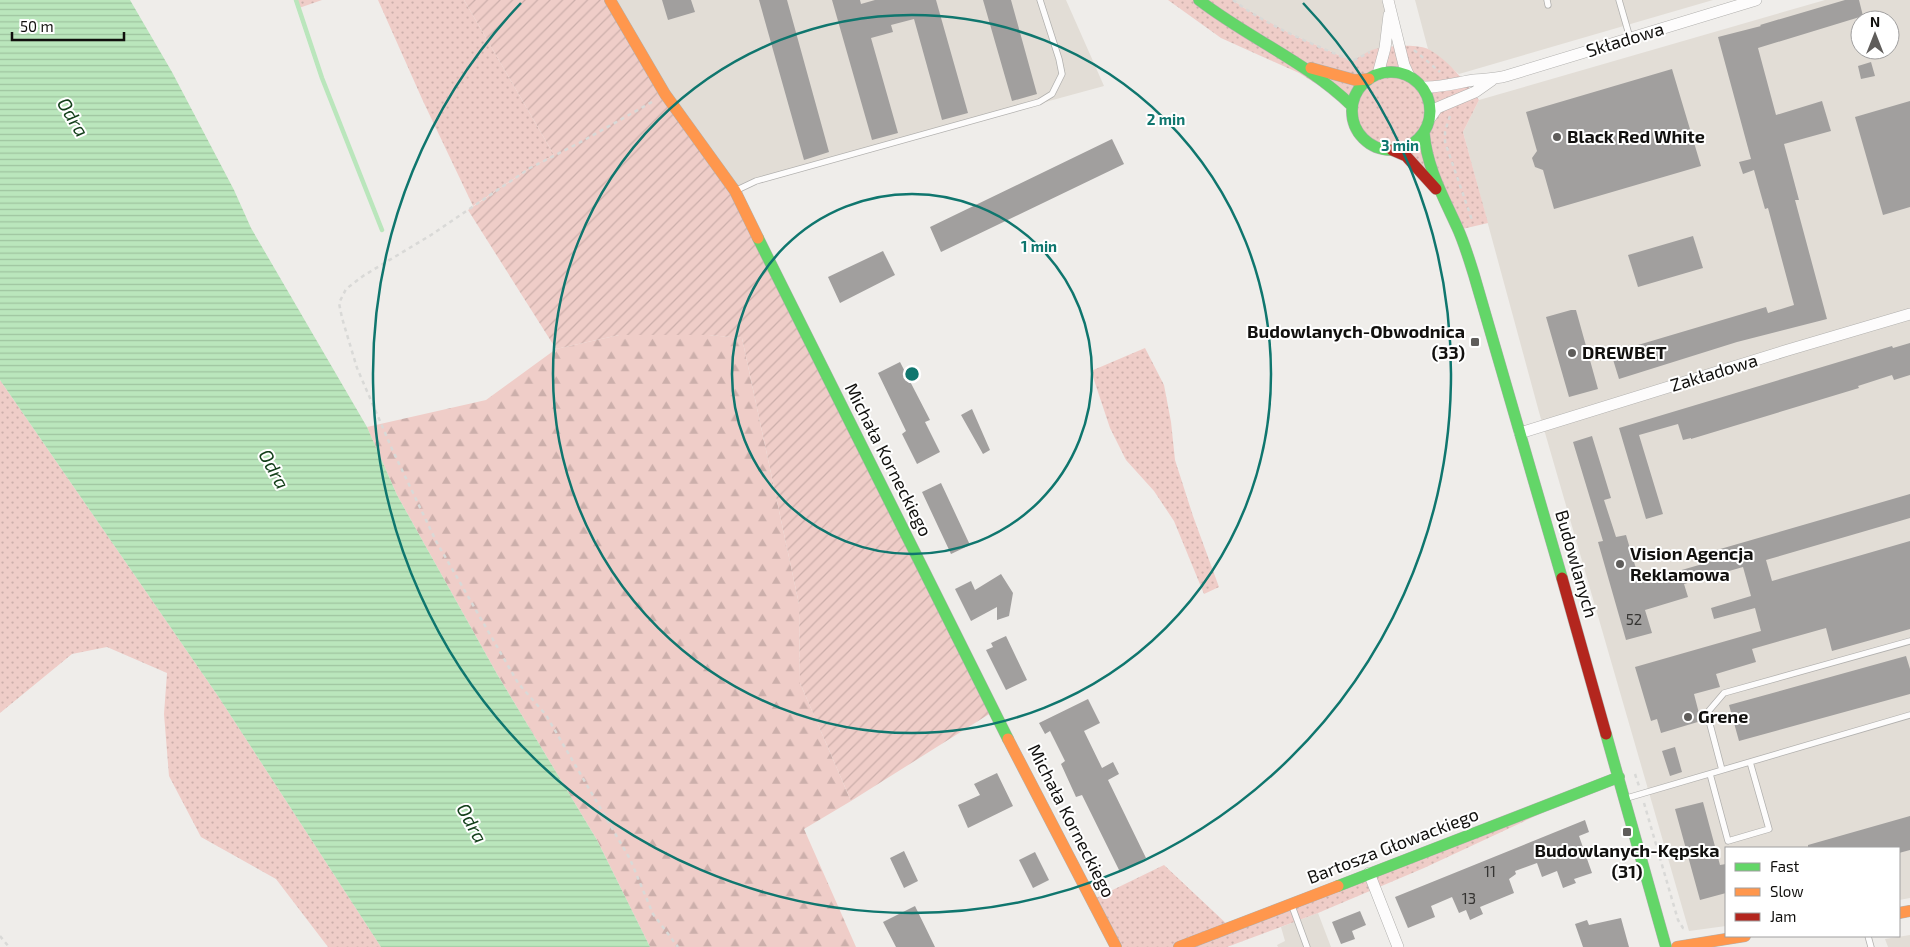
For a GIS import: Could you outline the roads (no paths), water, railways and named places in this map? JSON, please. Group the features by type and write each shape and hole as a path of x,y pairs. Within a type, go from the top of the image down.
{"street":[{"name":"Michała Korneckiego","path":"610,0 664,94 735,191 1003,728 1116,947"},
{"path":"1199,0 1230,23 1304,67 1352,106"},
{"name":"Składowa","path":"1430,118 1437,108 1475,92 1494,80 1756,0"},
{"path":"1304,67 1355,80 1374,76 1388,72 1409,76 1422,87 1431,108 1430,118 1424,134 1414,144 1392,150 1381,149 1371,145 1362,138 1352,117 1352,106 1356,95 1362,86 1374,76 1385,48 1389,4"},
{"path":"1389,4 1404,66 1409,76"},
{"name":"Składowa","path":"1422,87 1450,86 1473,80 1494,80"},
{"name":"Budowlanych","path":"1424,134 1424,143 1440,195 1458,230 1469,260 1666,947"},
{"name":"Budowlanych","path":"1392,150 1406,156 1440,195"},
{"name":"Zakładowa","path":"1520,433 1910,314"},
{"name":"Bartosza Głowackiego","path":"1179,947 1619,778"},
{"path":"1369,874 1398,947"},
{"path":"1677,947 1739,937"}],"lane":[{"path":"735,191 756,181 1038,102 1052,94 1062,74 1040,0"},
{"path":"1619,0 1630,38"},
{"path":"1722,770 1707,713 1724,693 1910,641"},
{"path":"1625,799 1910,714"},
{"path":"1710,774 1728,841 1769,830 1750,762"},
{"path":"1291,904 1307,947"}],"water":[{"name":"Odra","path":"0,0 130,0 172,72 234,190 251,228 367,427 397,495 497,674 597,840 650,947 381,947 218,696 0,380"}],"waterway":[{"path":"296,0 322,78 382,230"}],"place":[{"name":"Black Red White","path":"1557,137"},
{"name":"Budowlanych-Obwodnica (33)","path":"1475,342"},
{"name":"DREWBET","path":"1572,353"},
{"name":"Vision Agencja Reklamowa","path":"1620,564"},
{"name":"Grene","path":"1688,717"},
{"name":"Budowlanych-Kępska (31)","path":"1627,832"}]}
